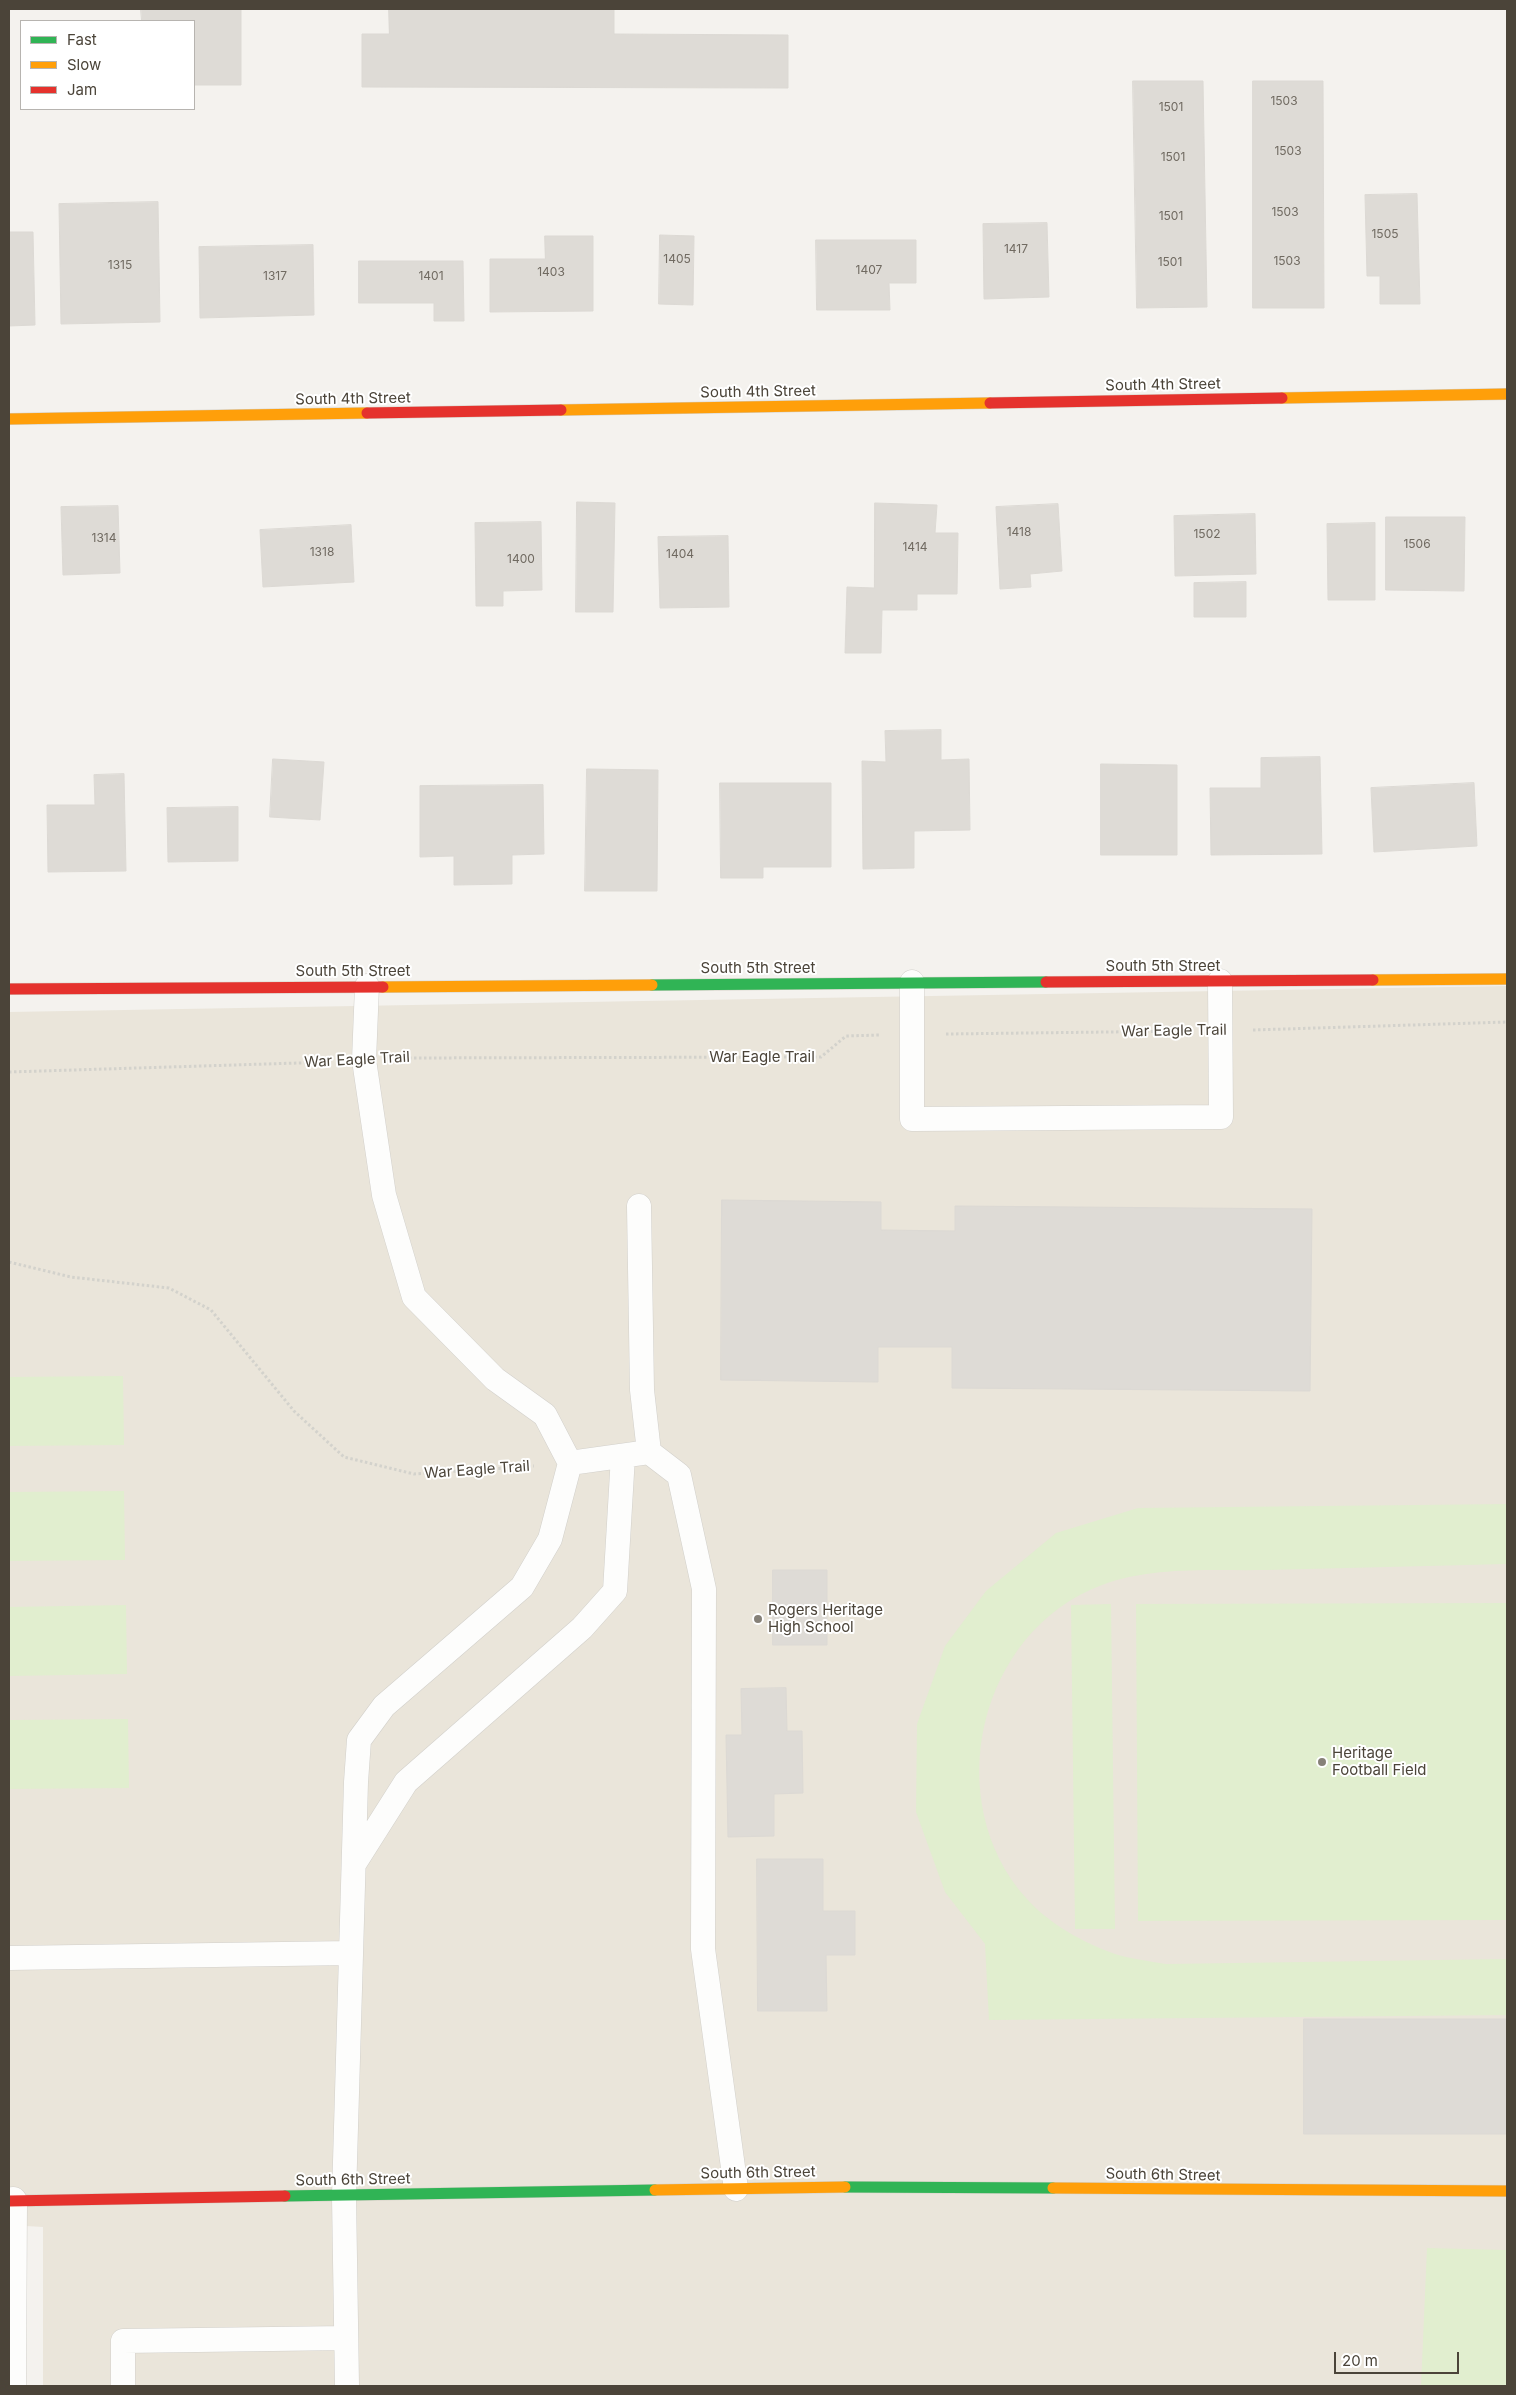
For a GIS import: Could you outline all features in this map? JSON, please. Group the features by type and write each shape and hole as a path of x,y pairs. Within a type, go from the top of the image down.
{"street":[{"name":"South 4th Street","path":"9,419 1507,394"},
{"name":"South 5th Street","path":"9,989 1507,978"},
{"name":"South 6th Street","path":"11,2200 344,2196 736,2189 800,2186 1507,2191"},
{"path":"11,2200 12,2386"}],"lane":[{"path":"912,982 912,1119 1221,1118 1220,980"},
{"path":"346,2386 344,2196 359,1740 384,1706 522,1587 550,1539 570,1463 545,1415 495,1379 414,1297 384,1196 364,1060 367,986"},
{"path":"639,1206 642,1390 648,1452"},
{"path":"570,1463 648,1452 679,1475 704,1590 703,1949 736,2189"},
{"path":"354,1864 406,1782 582,1628 615,1592 623,1456"},
{"path":"9,1958 351,1953"},
{"path":"123,2386 124,2341 346,2338"}],"path":[{"name":"War Eagle Trail","path":"9,1072 364,1060 414,1056 821,1057 846,1036 1220,1031 1507,1022"},
{"name":"War Eagle Trail","path":"9,1262 71,1277 169,1288 211,1310 294,1411 344,1457 414,1474 570,1463"}],"shaded area":[{"name":"Rogers Heritage High School","path":"1507,986 1507,2386 43,2386 43,2227 9,2225 9,1012"}],"green space":[{"path":"123,1376 124,1445 9,1446 9,1377"},
{"path":"124,1491 125,1560 9,1561 9,1492"},
{"path":"1507,1504 1507,1564 1162,1572 1122,1579 1102,1585 1060,1608 1026,1640 1001,1679 985,1723 979,1769 984,1815 1000,1860 1027,1899 1046,1917 1068,1932 1103,1950 1134,1959 1166,1964 1507,1959 1507,2015 989,2020 985,1944 945,1892 916,1812 917,1724 945,1646 986,1591 1056,1533 1138,1508"},
{"name":"Heritage Football Field","path":"1507,1603 1507,1920 1138,1921 1136,1604"},
{"path":"1111,1604 1115,1929 1075,1929 1071,1605"},
{"path":"126,1605 127,1674 9,1676 9,1607"},
{"path":"128,1719 129,1788 9,1789 9,1720"},
{"path":"1427,2248 1507,2250 1507,2386 1421,2386"}],"building":[{"path":"141,9 241,9 241,85 195,85 195,20 142,20"},
{"path":"389,9 614,9 614,34 788,35 788,88 362,87 362,34 389,34"},
{"path":"1133,81 1203,81 1207,307 1137,308"},
{"path":"1253,81 1323,81 1324,308 1253,308"},
{"path":"1417,194 1420,304 1380,304 1380,276 1367,276 1365,195"},
{"path":"158,202 160,322 61,324 59,204"},
{"path":"1047,223 1049,297 984,299 983,224"},
{"path":"9,232 33,232 35,325 9,326"},
{"path":"660,235 694,236 693,305 659,304"},
{"path":"545,236 593,236 593,311 490,312 490,259 545,259"},
{"path":"816,240 916,240 916,283 889,283 890,310 817,310"},
{"path":"313,245 314,315 200,318 199,247"},
{"path":"359,261 463,261 464,321 434,321 434,303 359,303"},
{"path":"577,502 615,503 613,612 576,612"},
{"path":"875,503 937,505 935,533 958,533 957,594 917,594 917,610 882,610 881,653 845,653 847,587 874,588"},
{"path":"1058,504 1062,571 1030,574 1031,587 1000,589 996,507"},
{"path":"118,506 120,573 63,575 61,507"},
{"path":"1255,514 1256,574 1175,576 1174,516"},
{"path":"1386,517 1465,517 1464,591 1386,590"},
{"path":"541,522 542,590 503,591 503,606 476,606 475,523"},
{"path":"1375,523 1375,600 1328,600 1327,524"},
{"path":"351,525 354,582 263,587 260,530"},
{"path":"728,536 729,607 660,608 658,537"},
{"path":"1246,582 1246,617 1194,617 1194,583"},
{"path":"941,730 941,760 969,759 970,830 914,831 914,868 863,869 862,761 886,762 885,731"},
{"path":"1320,757 1322,854 1211,855 1210,788 1261,788 1261,758"},
{"path":"273,759 324,762 320,820 270,817"},
{"path":"1101,764 1177,765 1177,855 1101,855"},
{"path":"587,769 658,770 657,891 585,891"},
{"path":"124,774 126,871 48,872 47,805 95,805 94,775"},
{"path":"720,783 831,783 831,867 763,867 763,878 721,878"},
{"path":"1474,783 1477,846 1374,852 1371,788"},
{"path":"543,785 544,854 512,855 512,884 454,885 454,856 420,857 420,786"},
{"path":"238,807 238,861 168,862 167,808"},
{"path":"722,1200 881,1202 881,1230 955,1231 955,1206 1312,1209 1310,1391 952,1388 952,1347 878,1347 878,1382 721,1380"},
{"path":"773,1570 827,1570 827,1645 773,1645"},
{"path":"786,1688 787,1731 802,1731 803,1793 774,1794 774,1836 728,1837 726,1735 742,1735 741,1689"},
{"path":"757,1859 823,1859 823,1911 855,1911 855,1955 826,1955 827,2011 758,2011"},
{"path":"1304,2019 1507,2019 1507,2134 1304,2134"}],"traffic: fast":[{"path":"652,985 1046,982"},
{"path":"845,2187 1053,2188"},
{"path":"285,2196 655,2190"}],"traffic: slow":[{"path":"1282,398 1507,394"},
{"path":"561,410 990,403"},
{"path":"9,419 367,413"},
{"path":"1373,980 1507,979"},
{"path":"383,987 652,985"},
{"path":"655,2190 845,2187"},
{"path":"1053,2188 1507,2191"}],"traffic: jam":[{"path":"990,403 1282,398"},
{"path":"367,413 561,410"},
{"path":"1046,982 1373,980"},
{"path":"9,989 383,987"},
{"path":"9,2201 285,2196"}],"place":[{"name":"Rogers Heritage High School","path":"758,1619"},
{"name":"Heritage Football Field","path":"1322,1762"}]}
